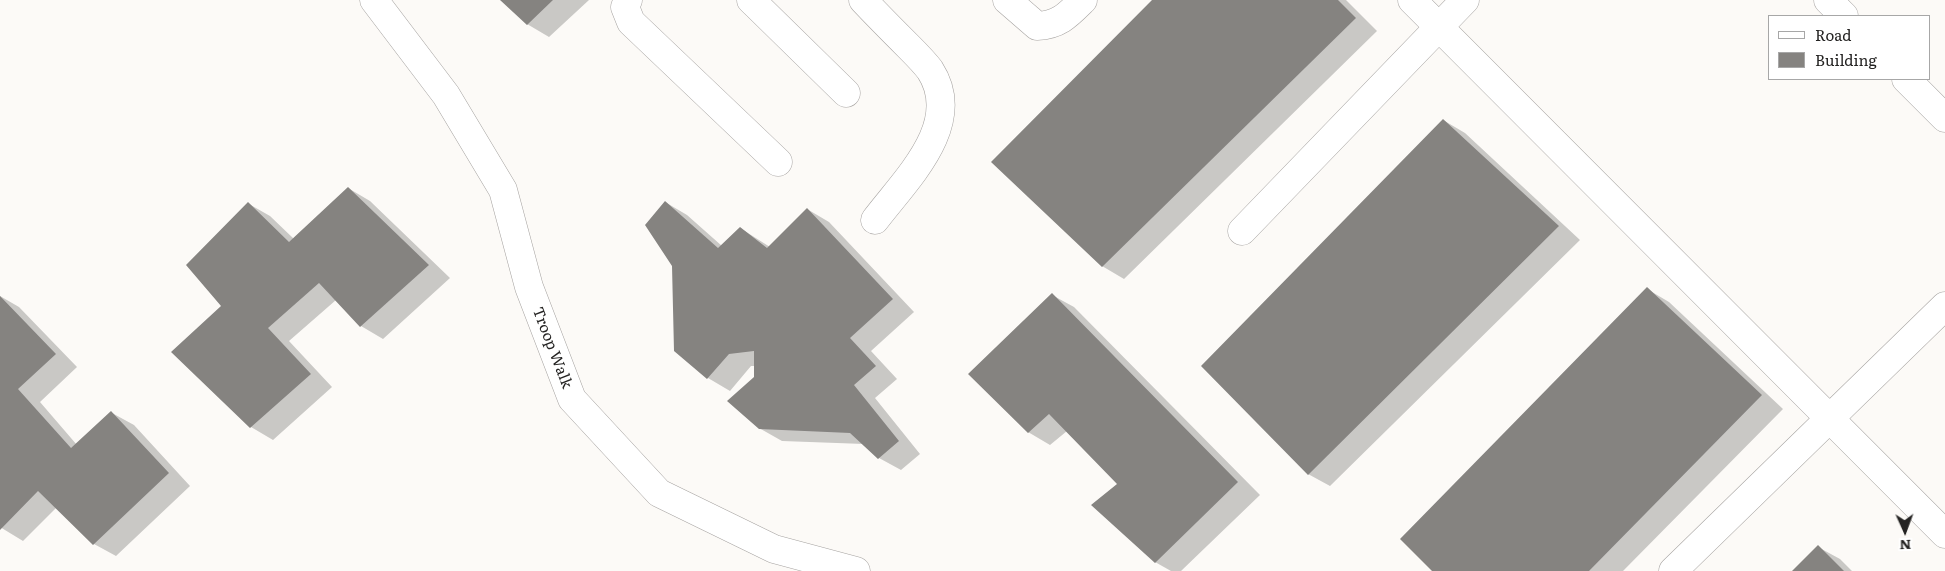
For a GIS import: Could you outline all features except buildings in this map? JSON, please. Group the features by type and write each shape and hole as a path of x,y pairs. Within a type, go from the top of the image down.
{"street":[{"name":"Troop Walk","path":"374,0 446,94 503,190 529,288 572,399 658,493 774,549 856,571"},
{"path":"628,0 625,7 631,22 778,162"},
{"path":"751,0 846,93"},
{"path":"863,0 929,68 938,85 942,104 938,124 929,148 874,220"},
{"path":"1006,0 1037,26 1052,25 1062,20 1083,0"},
{"path":"1412,0 1945,534"},
{"path":"1242,231 1465,0"},
{"path":"1828,0 1843,15"},
{"path":"1907,80 1945,118"},
{"path":"1673,571 1945,306"}]}
